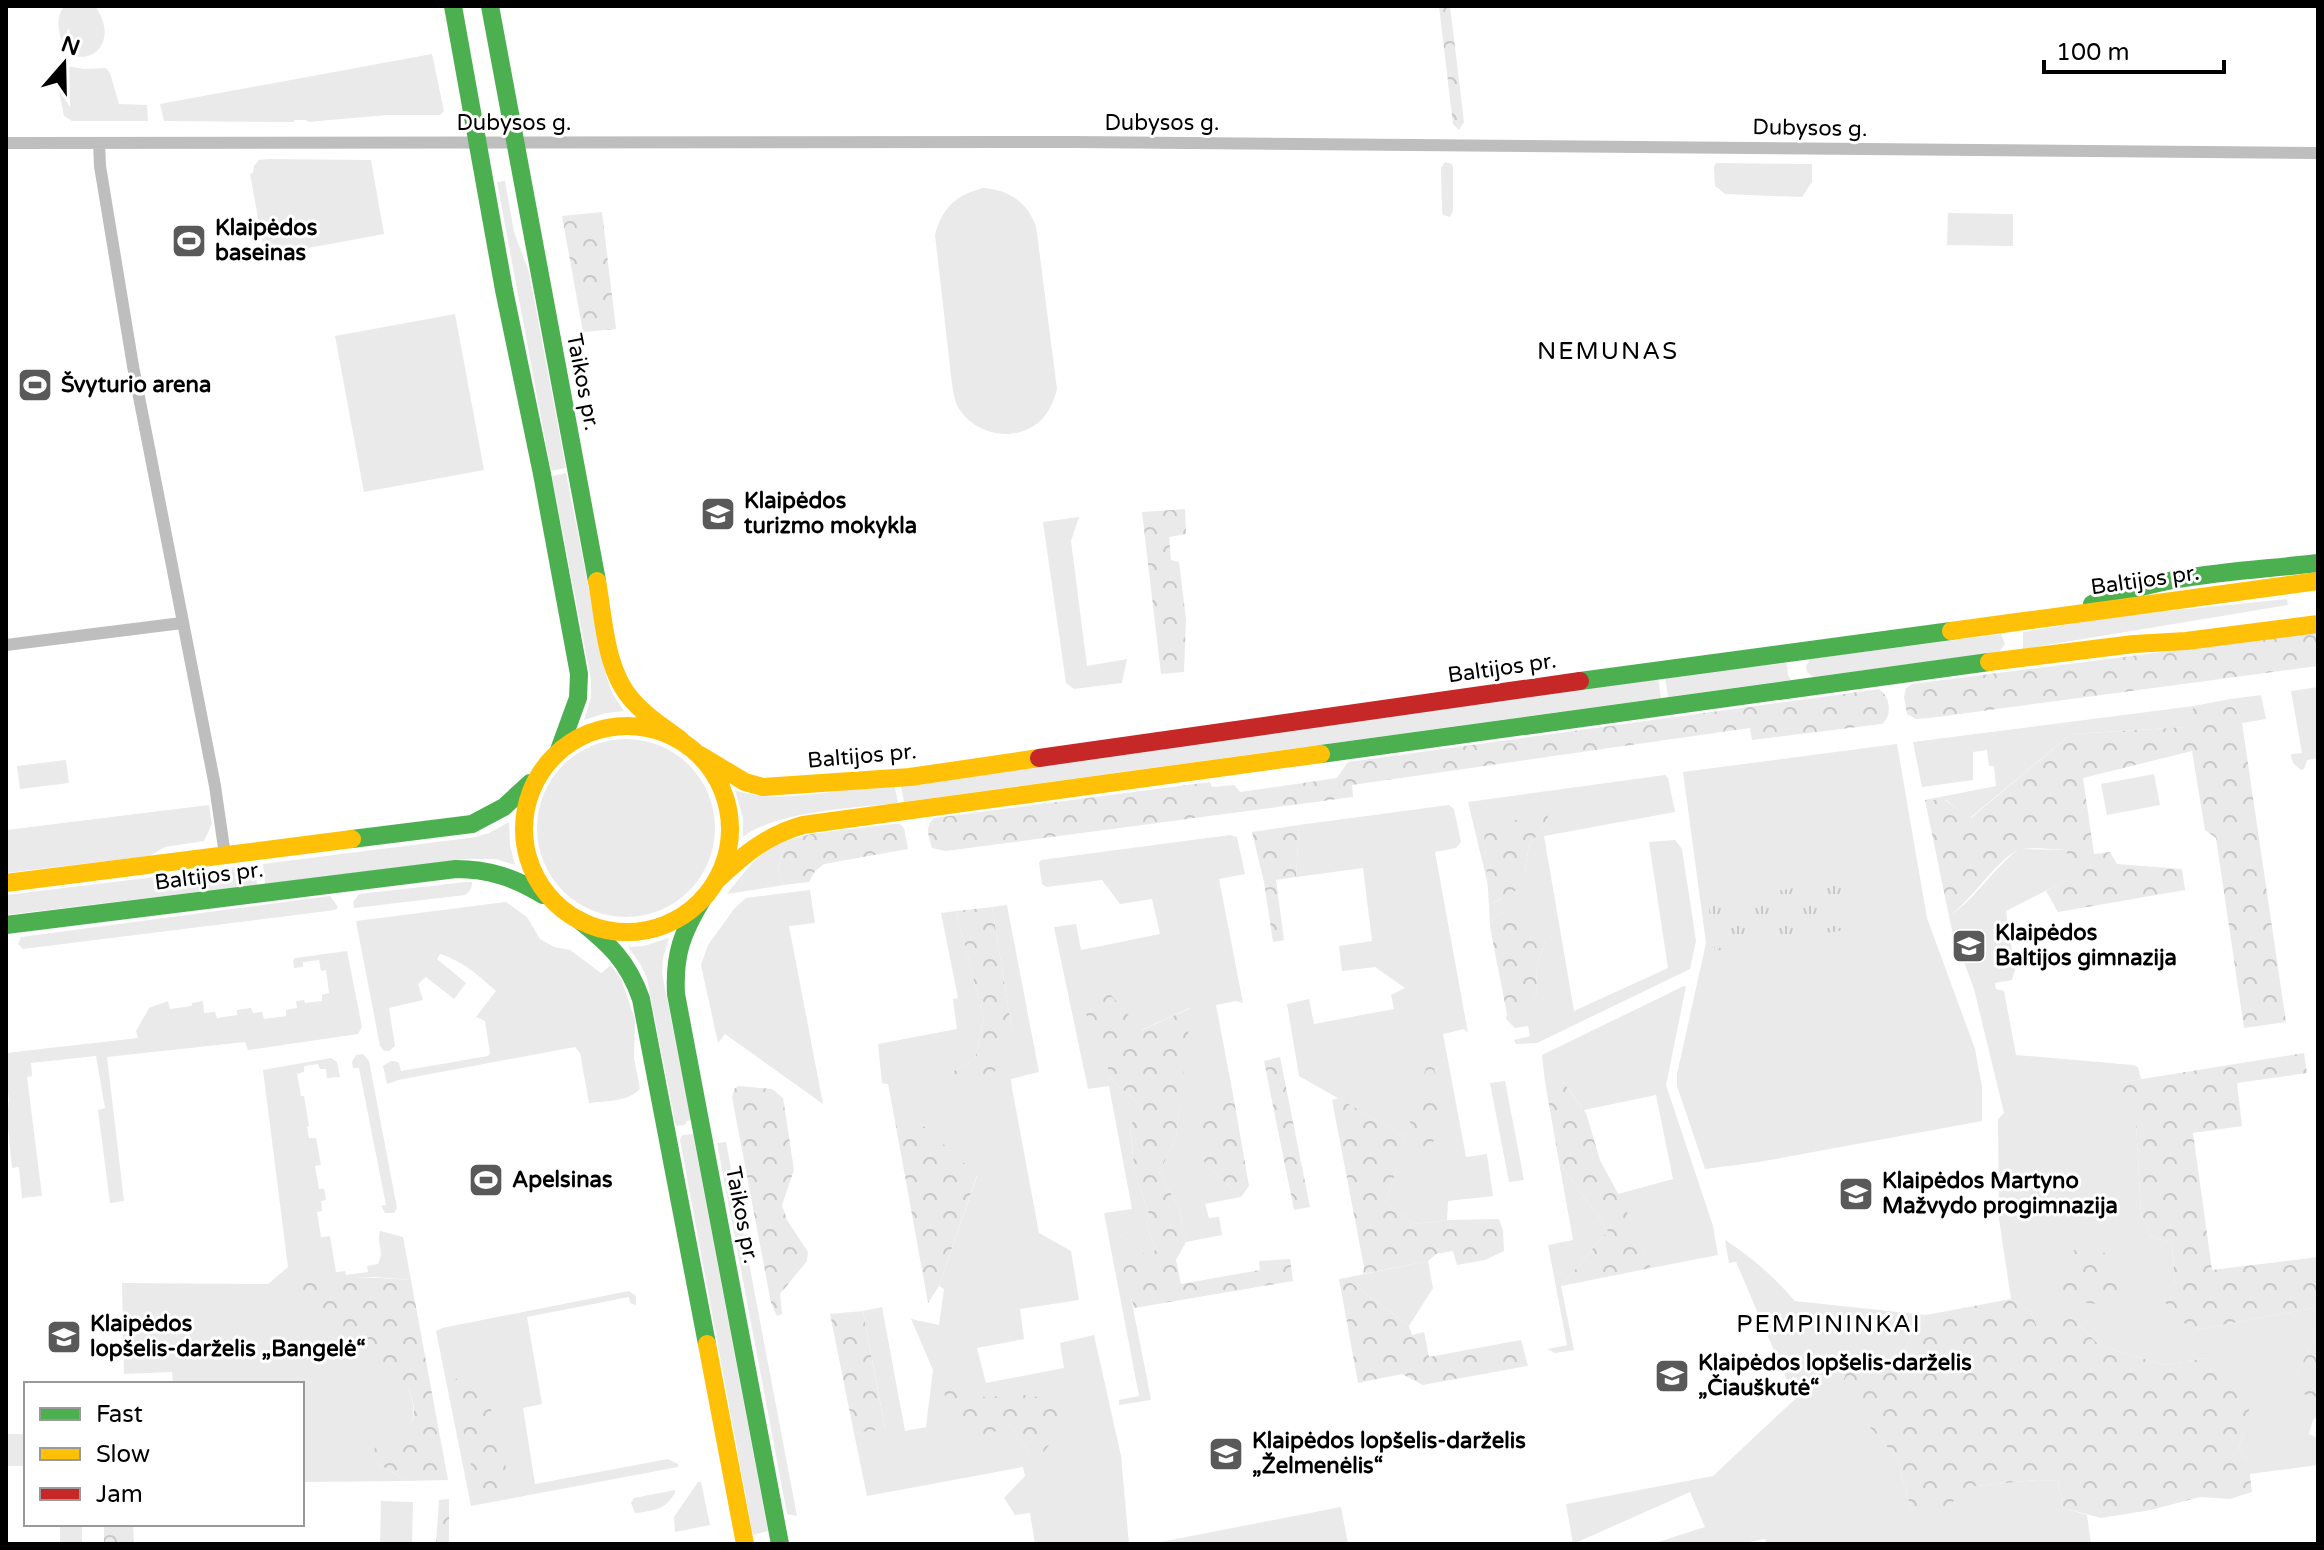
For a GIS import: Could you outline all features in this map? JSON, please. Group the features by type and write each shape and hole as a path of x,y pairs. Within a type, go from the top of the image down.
{"main road":[{"path":"453,6 502,279 579,674 578,698 559,750"},
{"name":"Taikos pr.","path":"490,6 610,652 620,684 627,694 681,740"},
{"path":"2067,615 2122,591 2158,582 2318,563"},
{"name":"Baltijos pr.","path":"700,755 745,782 763,787 910,777 1495,693 2318,581"},
{"path":"2134,644 2188,630 2318,609"},
{"path":"2001,660 2011,649 2014,639 2004,623"},
{"path":"579,920 622,932 651,929 678,918 702,900 716,881 751,847 769,835 803,825 2001,660 2318,624"},
{"path":"1807,651 1797,658 1794,668 1801,679 1815,685"},
{"path":"716,881 729,841 726,802 717,777 700,755 681,740 657,729 631,725 605,727 581,736 559,750 539,773 525,810 524,840 531,869 554,902 623,959 641,999 745,1544"},
{"name":"Baltijos pr.","path":"6,883 472,824 497,814 513,802 539,773"},
{"name":"Baltijos pr.","path":"6,925 478,868 522,881 554,902"},
{"name":"Taikos pr.","path":"702,900 675,952 676,994 780,1544"}],"street":[{"name":"Dubysos g.","path":"6,143 1074,142 2318,153"},
{"path":"99,143 100,166 133,366 215,786 225,855"},
{"path":"6,645 182,623"}],"green space":[{"path":"65,6 95,6 103,23 104,37 100,47 92,54 82,57 72,54 64,45 59,20"},
{"path":"1439,6 1450,6 1464,122 1459,130 1453,124"},
{"path":"432,54 444,111 440,115 387,115 308,122 164,121 160,104"},
{"path":"67,66 106,68 119,104 147,105 148,121 72,121 64,116 55,70"},
{"path":"259,160 371,160 384,234 265,256 250,174"},
{"path":"1445,162 1452,164 1453,168 1453,211 1450,217 1443,215 1442,211 1441,168"},
{"path":"1716,163 1812,164 1812,182 1802,197 1725,194 1715,186"},
{"path":"505,181 514,232 529,272 566,468 551,471 497,182"},
{"path":"983,188 1016,198 1036,226 1057,389 1043,418 1021,432 1009,434 996,433 973,423 956,403 935,235 942,217 952,204 965,194"},
{"path":"602,212 616,329 583,332 562,216"},
{"path":"1948,213 2013,214 2013,246 1947,245"},
{"path":"455,314 484,470 364,492 335,336"},
{"path":"566,473 606,675 612,693 624,711 584,720 591,697 591,680 552,476"},
{"path":"1185,509 1186,534 1169,537 1171,560 1179,562 1186,619 1184,672 1161,674 1142,512"},
{"path":"1079,517 1071,541 1087,666 1127,659 1122,683 1074,689 1066,683 1043,522"},
{"path":"2287,599 2288,605 2023,649 2023,632 2118,616"},
{"path":"2318,632 2318,666 1930,718 1916,719 1907,714 1904,697 1906,688 1912,684"},
{"path":"2001,634 2005,644 1999,652 1813,677 1807,672 1810,659"},
{"path":"1787,663 1791,680 1668,697 1665,677"},
{"path":"1658,677 1661,698 904,802 900,781"},
{"path":"2318,687 2318,758 2307,760 2301,770 2293,763 2291,756 2302,753 2291,691"},
{"path":"1879,689 1886,696 1889,706 1888,716 1882,724 1752,740 1750,728 1352,785 1353,797 946,851 932,848 929,836 929,825 934,818 1210,782 1212,787 1234,785 1240,792 1337,778 1348,762"},
{"path":"2261,695 2266,719 2242,723 2230,699"},
{"path":"2230,699 2242,723 2286,1022 2244,1028 2216,838 2205,830 2192,751 2083,778 2094,854 2110,852 2117,864 2182,869 2185,890 2058,912 2046,891 2074,876 2066,850 2027,848 2005,859 1949,916 1925,800 1945,800 1971,818 2071,734 2186,727 2194,706"},
{"path":"2194,706 2187,727 2071,734 1970,818 1946,800 1925,800 1996,786 1994,766 1989,766 1987,750 1973,752 1973,780 1922,787 1913,742"},
{"path":"626,739 643,740 660,746 689,765 708,794 714,811 714,845 708,862 689,891 660,910 643,916 626,917 609,916 592,910 563,891 544,862 538,845 537,828 538,811 544,794 563,765 592,746 609,740"},
{"path":"1897,744 1927,918 1975,1049 1982,1087 1982,1121 1705,1169 1677,1086 1706,943 1683,772"},
{"path":"66,760 69,783 20,789 17,766"},
{"path":"2154,774 2160,805 2107,815 2101,784"},
{"path":"1665,775 1675,812 1544,836 1574,1011 1668,968 1649,842 1675,840 1682,849 1696,941 1690,969 1537,1043 1516,1044 1514,1040 1530,1036 1528,1026 1515,1028 1506,1019 1507,1014 1512,1020 1534,999 1537,992 1536,966 1545,942 1504,913 1494,918 1490,927 1489,905 1501,899 1525,869 1529,845 1546,824 1484,833 1488,885 1468,802"},
{"path":"894,782 898,803 795,816 757,828 743,837 743,818 735,790 791,796"},
{"path":"209,805 212,824 204,841 165,847 149,856 6,873 6,830"},
{"path":"1449,805 1454,809 1461,842 1456,848 1435,852 1468,1033 1464,1029 1443,1034 1466,1157 1487,1154 1493,1196 1448,1201 1447,1220 1414,1224 1386,1202 1406,1137 1299,1076 1287,1004 1309,999 1314,1024 1394,1009 1391,995 1405,988 1375,967 1342,971 1339,946 1372,941 1363,868 1296,877 1299,825"},
{"path":"1544,811 1548,816 1546,824 1529,845 1525,869 1515,891 1489,905 1484,833 1493,827"},
{"path":"509,822 515,865 496,859 467,859 265,884 263,864 476,837"},
{"path":"893,824 904,828 908,849 824,864 815,871 809,882 784,885 779,874 779,862 789,840 811,834"},
{"path":"1299,825 1296,877 1276,880 1284,940 1273,942 1264,882 1252,832"},
{"path":"1230,835 1237,837 1245,874 1219,879 1243,1003 1236,1001 1216,1005 1234,1100 1193,1118 1205,1164 1241,1197 1205,1204 1209,1218 1219,1217 1222,1235 1186,1242 1179,1208 1159,1173 1176,1138 1190,1008 1108,1045 1108,1076 1143,1108 1130,1127 1135,1174 1149,1214 1147,1227 1156,1249 1149,1259 1121,1235 1151,1400 1119,1405 1119,1400 1139,1396 1104,1213 1132,1209 1109,1086 1088,1089 1054,927 1076,924 1081,950 1160,934 1152,899 1120,904 1102,880 1046,887 1042,884 1039,863 1041,860"},
{"path":"789,840 779,868 784,885 727,894 761,855"},
{"path":"2019,849 2066,850 2075,876 2006,911 2015,970 2012,980 1995,983 1996,989 2004,991 2016,1055 2138,1067 2141,1079 2118,1083 2136,1122 2141,1212 2150,1236 2172,1243 2175,1285 2195,1330 2318,1307 2318,1329 2297,1375 2309,1398 2318,1396 2318,1416 2313,1420 2309,1434 2318,1438 2318,1465 2249,1474 2248,1460 2238,1449 2246,1428 2206,1358 2164,1365 2099,1345 2071,1317 2039,1333 2031,1312 2011,1299 1999,1219 1998,1119 2004,1113 1974,989 1949,916"},
{"path":"255,865 257,885 6,915 6,895"},
{"path":"1844,880 1851,929 1715,951 1708,902"},
{"path":"466,882 472,884 465,895 354,908 353,902 359,894"},
{"path":"810,890 815,923 789,926 823,1104 725,1034 718,1043 701,965 708,945 734,909 746,898"},
{"path":"330,896 338,907 335,910 23,949 18,944 21,937"},
{"path":"506,902 527,917 540,939 554,947 570,950 601,973 611,965 622,981 635,1020 634,1058 640,1089 635,1093 616,1100 589,1103 580,1053 575,1047 387,1084 383,1066 394,1061 399,1063 401,1071 488,1056 485,1021 476,1017 496,991 463,965 440,954 437,959 466,983 454,999 426,977 418,984 423,1000 389,1008 395,1046 384,1051 380,1046 356,921"},
{"path":"1007,905 1039,1072 1011,1079 1039,1233 1071,1251 1079,1300 1020,1309 1024,1339 977,1348 986,1383 1064,1368 1060,1343 1094,1335 1121,1456 1129,1544 1035,1544 1030,1513 1015,1515 1004,1498 1025,1476 1023,1467 867,1496 854,1433 885,1428 863,1311 882,1307 905,1431 926,1427 933,1370 911,1319 939,1325 944,1289 939,1286 977,1176 918,1121 895,1121 888,1084 882,1083 878,1044 957,1029 953,999 958,998 941,913 956,911 984,1019 975,1059 952,1072 957,1084 1012,1030 992,907","holes":["963,1381 984,1398 1067,1421 1029,1451 1011,1426 1000,1429"]},
{"path":"992,907 1012,1030 993,1076 956,1084 952,1072 975,1059 984,1019 956,911"},
{"path":"1504,913 1542,933 1545,942 1536,966 1537,992 1521,1017 1512,1020 1507,1014 1490,927 1494,918"},
{"path":"669,938 662,973 691,1120 685,1125 676,1126 647,979 628,947 644,946"},
{"path":"347,951 362,1027 358,1034 248,1050 245,1042 107,1057 124,1201 110,1203 98,1110 105,1108 96,1056 31,1063 32,1076 27,1077 42,1196 22,1198 19,1167 12,1168 6,1053 138,1038 136,1031 149,1008 168,1001 170,1009 203,1001 204,1013 215,1012 217,1018 237,1015 237,1010 251,1008 253,1013 262,1012 264,1019 286,1016 286,1010 297,1008 296,1001 322,1001 322,995 329,993 326,970 321,971 319,960 303,962 303,967 294,968 293,960"},
{"path":"1100,983 1142,1030 1191,1008 1176,1138 1159,1173 1179,1208 1186,1242 1176,1260 1181,1284 1260,1270 1259,1261 1290,1259 1293,1281 1134,1308 1114,1236 1121,1235 1149,1258 1156,1249 1147,1227 1149,1214 1135,1174 1130,1126 1143,1108 1108,1076 1108,1045 1082,1009"},
{"path":"1684,986 1666,1085 1713,1226 1718,1255 1651,1268 1618,1194 1673,1179 1656,1095 1584,1110 1561,1079 1545,1082 1542,1055"},
{"path":"2304,1053 2307,1073 2237,1083 2242,1126 2193,1133 2212,1270 2318,1257 2318,1307 2195,1330 2181,1321 2164,1301 2175,1285 2172,1243 2150,1236 2141,1212 2136,1122 2117,1083"},
{"path":"363,1054 369,1061 397,1208 394,1213 385,1213 381,1206 386,1205 359,1068 353,1068 356,1055"},
{"path":"1430,1054 1446,1110 1430,1150 1406,1138 1386,1202 1414,1224 1499,1219 1504,1251 1485,1260 1457,1265 1453,1251 1436,1254 1428,1261 1363,1274 1332,1100 1338,1098 1406,1137"},
{"path":"1280,1057 1310,1207 1294,1210 1264,1061"},
{"path":"331,1058 337,1062 340,1077 327,1078 326,1069 320,1069 318,1064 304,1066 304,1072 297,1074 301,1096 304,1096 309,1138 316,1138 321,1165 315,1166 319,1189 324,1189 326,1200 321,1201 322,1211 317,1212 321,1237 330,1236 336,1272 345,1271 346,1275 368,1272 367,1266 378,1264 381,1255 380,1231 403,1237 411,1280 342,1278 408,1388 414,1412 412,1422 401,1438 374,1461 406,1481 304,1482 304,1382 173,1382 172,1372 124,1374 122,1283 268,1284 288,1267 263,1070"},
{"path":"1561,1079 1586,1113 1600,1160 1623,1203 1651,1268 1561,1286 1608,1231 1559,1162 1545,1082"},
{"path":"1505,1081 1524,1180 1509,1182 1490,1083"},
{"path":"739,1086 772,1089 783,1098 794,1170 782,1205 787,1220 808,1252 807,1261 780,1294 782,1314 777,1316 771,1303 732,1097"},
{"path":"1234,1100 1249,1186 1241,1197 1205,1164 1192,1118"},
{"path":"895,1121 918,1121 977,1175 939,1286 928,1303"},
{"path":"693,1134 768,1531 753,1535 680,1140 683,1135"},
{"path":"726,1142 797,1516 787,1514 717,1143"},
{"path":"1559,1162 1608,1231 1561,1286 1574,1350 1555,1353 1547,1349 1567,1345 1548,1245 1573,1240"},
{"path":"1725,1240 1762,1268 1795,1301 1926,1315 1893,1367 1848,1369 1867,1424 1897,1458 1911,1509 1965,1487 2058,1481 2063,1508 2087,1515 2091,1544 1767,1544 1765,1539 1739,1544 1652,1544 1705,1527 1690,1492 1573,1544 1566,1504 1713,1476 1795,1399 1736,1262 1729,1263"},
{"path":"2070,1250 2106,1253 2121,1286 2116,1299 2098,1304 2061,1300 2055,1286"},
{"path":"1428,1261 1433,1288 1409,1326 1345,1278"},
{"path":"299,1275 411,1280 448,1480 406,1481 374,1461 376,1444 392,1444 410,1425 414,1413 412,1397 408,1388 310,1305 300,1290"},
{"path":"1345,1278 1409,1326 1412,1335 1424,1332 1429,1357 1521,1340 1528,1366 1423,1385 1402,1374 1358,1383 1339,1279"},
{"path":"629,1291 636,1296 636,1305 630,1303 629,1297 527,1317 542,1404 523,1408 535,1484 668,1459 678,1467 471,1506 436,1331"},
{"path":"2011,1299 2031,1312 2039,1332 2071,1317 2099,1345 2164,1365 2206,1358 2252,1392 2246,1428 2238,1449 2248,1460 2252,1492 2230,1499 2200,1497 2151,1510 2101,1518 2063,1508 2058,1481 2037,1480 1965,1487 1940,1517 1911,1509 1897,1458 1867,1424 1848,1392 1844,1379 1848,1369 1893,1367 1926,1315"},
{"path":"863,1311 885,1429 854,1433 830,1314"},
{"path":"2318,1329 2318,1396 2309,1398 2299,1386 2297,1375"},
{"path":"457,1378 471,1378 493,1415 501,1442 508,1491 486,1498 475,1481 452,1383"},
{"path":"963,1381 984,1397 1021,1395 1040,1398 1049,1402 1067,1421 1040,1457 1029,1451 1011,1426 965,1442 940,1384"},
{"path":"6,1434 24,1434 24,1466 6,1466"},
{"path":"701,1482 710,1525 675,1532 674,1517"},
{"path":"675,1490 664,1506 635,1513 631,1503 634,1498"},
{"path":"449,1499 449,1544 436,1544 439,1500"},
{"path":"381,1501 413,1502 412,1544 380,1544"},
{"path":"1341,1507 1348,1544 1150,1544"},
{"path":"60,1526 82,1526 82,1544 60,1544"},
{"path":"104,1526 133,1526 134,1544 104,1544"}],"traffic: fast":[{"path":"453,6 504,290 579,674 578,698 559,750"},
{"path":"490,6 597,581"},
{"path":"2092,604 2175,580 2318,563"},
{"path":"1580,681 1951,631"},
{"path":"1321,754 1989,662"},
{"path":"352,839 472,824 504,807 530,783"},
{"path":"6,925 456,869 501,876 543,895"},
{"path":"702,900 681,944 676,967 676,994 780,1544"},
{"path":"579,920 616,954 630,974 641,999 707,1344"}],"traffic: slow":[{"path":"597,581 607,644 623,688 655,722 681,740"},
{"path":"1951,631 2318,581"},
{"path":"1989,662 2318,624"},
{"path":"627,726 666,734 700,756 722,790 730,829 722,868 700,902 666,924 627,932 588,924 554,902 532,868 524,829 532,790 554,756 588,734 627,726"},
{"path":"716,881 756,847 778,834 803,825 1321,754"},
{"path":"700,755 745,782 763,787 910,777 1039,758"},
{"path":"6,883 352,839"},
{"path":"707,1344 745,1544"}],"traffic: jam":[{"path":"1039,758 1580,681"}],"place":[{"name":"Klaipėdos baseinas","path":"189,241"},
{"name":"Švyturio arena","path":"35,385"},
{"name":"Klaipėdos turizmo mokykla","path":"718,514"},
{"name":"Klaipėdos Baltijos gimnazija","path":"1969,946"},
{"name":"Apelsinas","path":"486,1180"},
{"name":"Klaipėdos Martyno Mažvydo progimnazija","path":"1856,1194"},
{"name":"Klaipėdos lopšelis-darželis „Bangelė“","path":"64,1337"},
{"name":"Klaipėdos lopšelis-darželis „Čiauškutė“","path":"1672,1376"},
{"name":"Klaipėdos lopšelis-darželis „Želmenėlis“","path":"1226,1454"}],"district":[{"name":"NEMUNAS","path":"1608,351"},
{"name":"PEMPININKAI","path":"1829,1324"}]}
